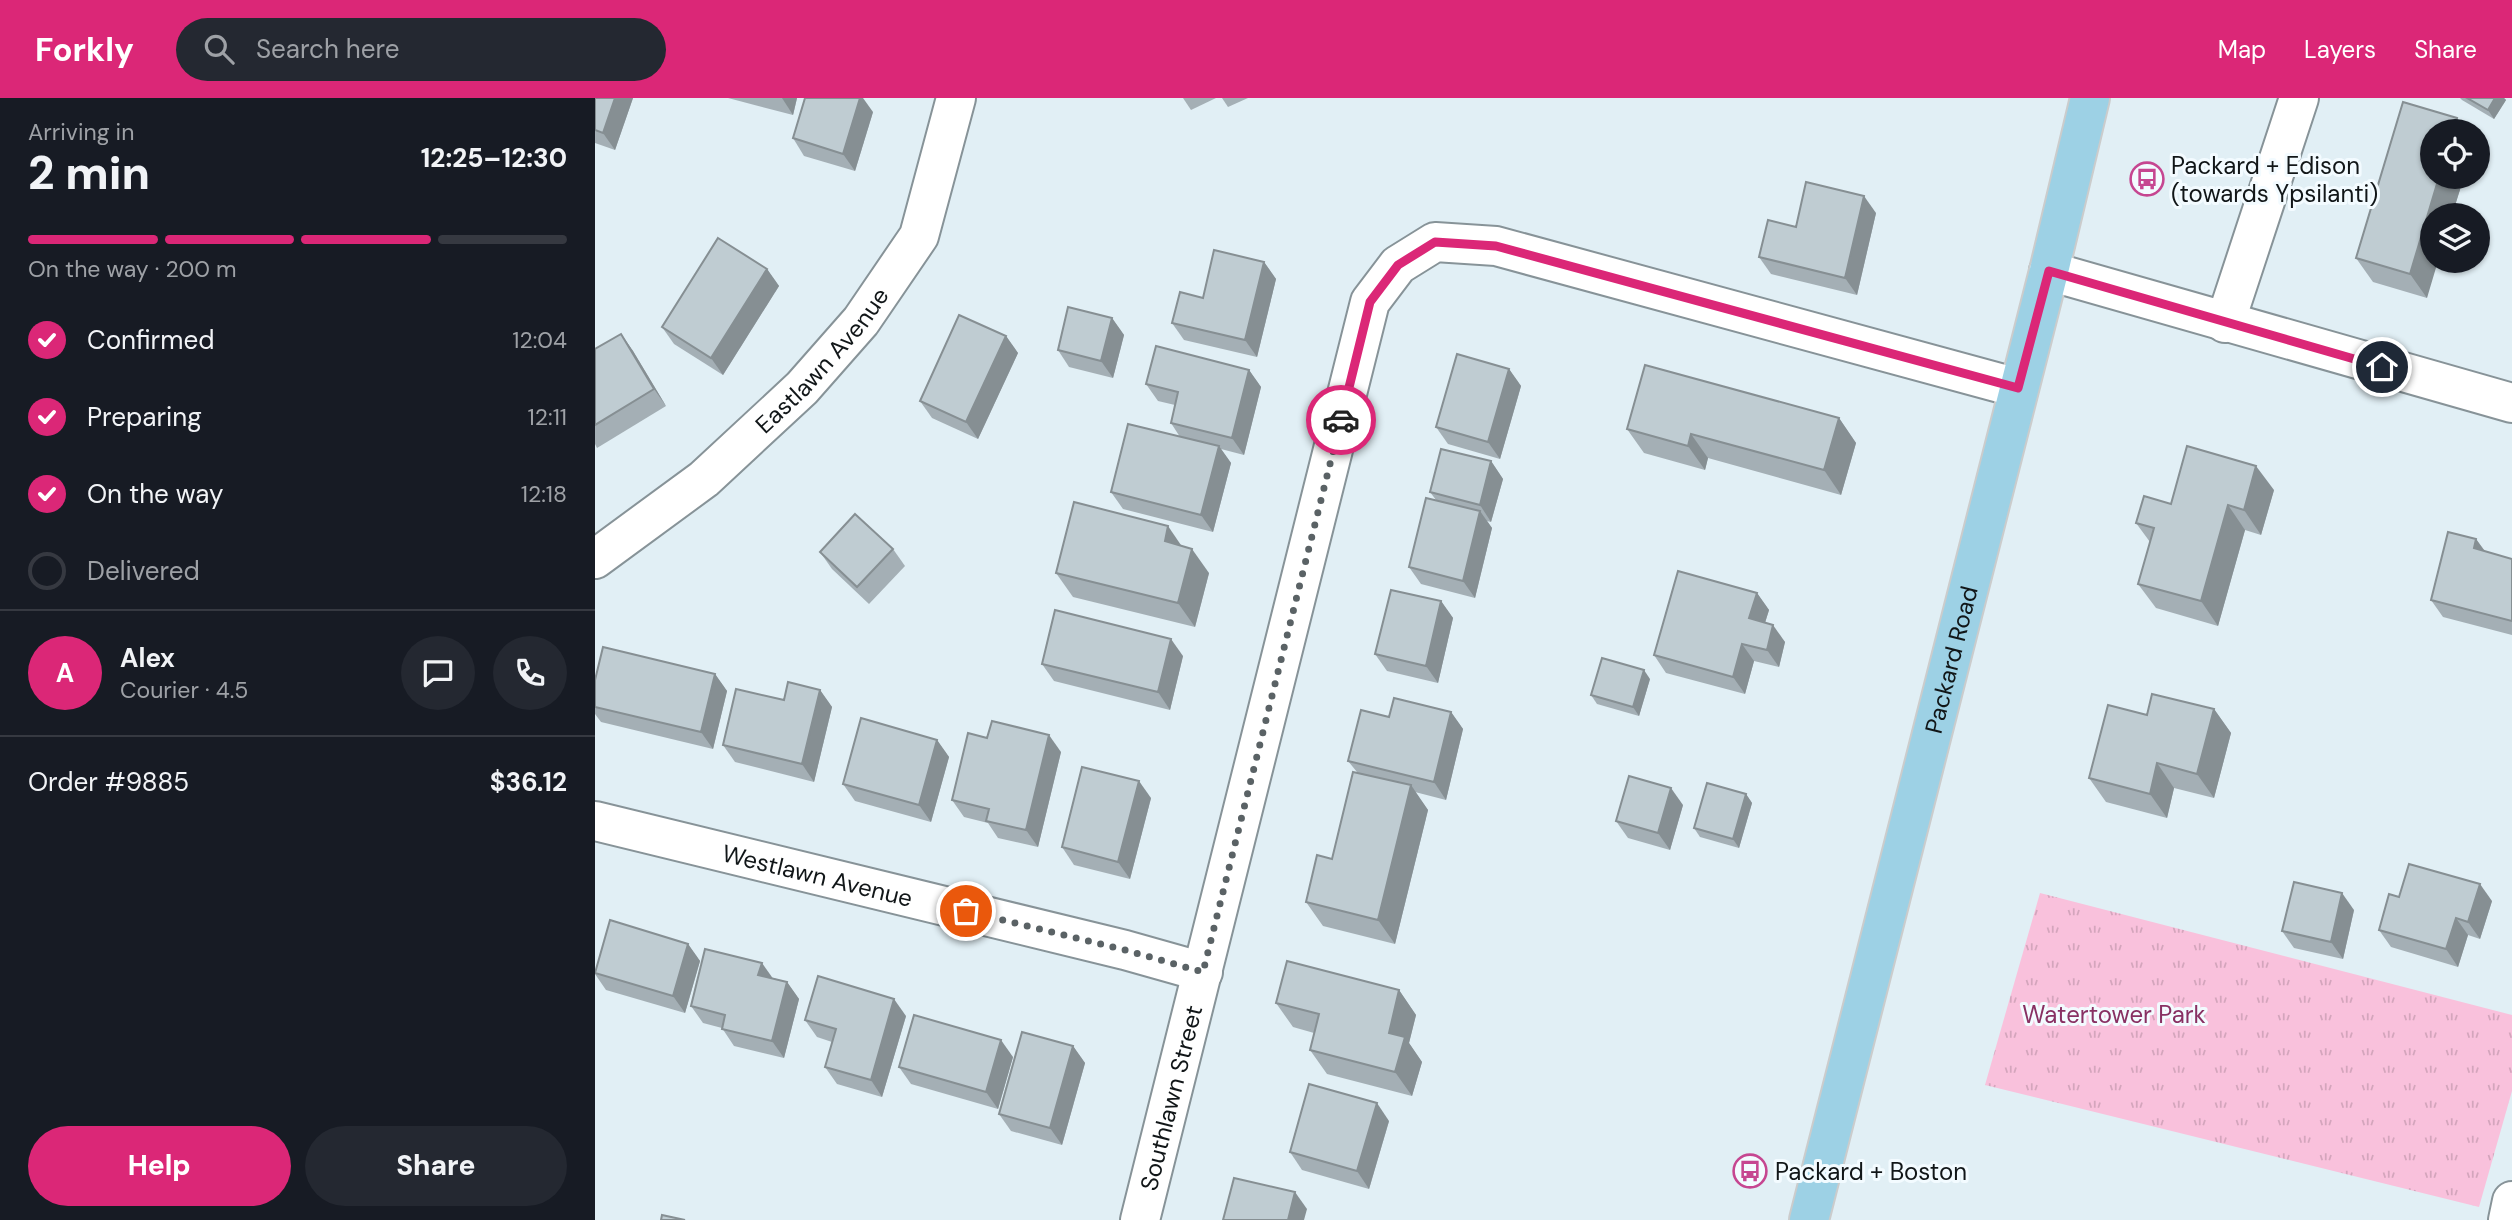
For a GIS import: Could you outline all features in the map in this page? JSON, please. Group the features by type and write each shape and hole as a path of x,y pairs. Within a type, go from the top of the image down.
{"main road":[{"name":"Packard Road","path":"1809,1220 2049,271 2090,98"}],"street":[{"name":"Eastlawn Avenue","path":"595,559 704,480 802,387 861,321 919,236 955,98"},
{"path":"2225,323 2299,98"},
{"name":"Southlawn Street","path":"1140,1220 1370,302 1398,265 1435,242 1496,246 2018,388"},
{"path":"2049,271 2512,403"},
{"name":"Westlawn Avenue","path":"595,821 1125,950 1203,972"},
{"path":"2508,1220 2512,1201"}],"green space":[{"name":"Watertower Park","path":"2040,893 2512,1015 2512,1091 2479,1207 1985,1085"}],"building":[{"path":"595,98 615,98 603,133 595,130"},
{"path":"805,98 860,98 843,154 793,138"},
{"path":"2467,98 2495,98 2488,110"},
{"path":"2403,102 2457,118 2420,119 2420,189 2435,189 2431,203 2420,203 2420,241 2410,274 2356,258"},
{"path":"1806,182 1864,196 1845,278 1759,257 1768,220 1796,227"},
{"path":"718,238 767,269 711,358 662,327"},
{"path":"1214,250 1264,262 1245,340 1172,323 1180,292 1203,298"},
{"path":"1068,307 1112,318 1101,361 1058,350"},
{"path":"959,315 1006,336 966,422 920,401"},
{"path":"621,334 654,389 595,425 595,349"},
{"path":"1156,346 1249,370 1232,438 1171,423 1178,392 1146,384"},
{"path":"1457,354 1509,369 1488,442 1436,427"},
{"path":"1645,365 1839,418 1824,470 1691,434 1688,446 1627,429"},
{"path":"1128,424 1219,446 1201,515 1111,492"},
{"path":"2187,446 2256,466 2244,510 2228,505 2201,601 2138,584 2154,528 2136,523 2144,496 2171,504"},
{"path":"1441,449 1491,461 1480,505 1430,492"},
{"path":"1426,498 1480,511 1463,581 1409,567"},
{"path":"1074,502 1168,526 1165,541 1192,549 1178,603 1056,573"},
{"path":"855,514 893,549 857,587 820,552"},
{"path":"2448,532 2476,539 2474,548 2512,559 2512,621 2431,600"},
{"path":"1678,571 1757,593 1749,618 1773,625 1767,650 1742,644 1733,677 1654,655"},
{"path":"1391,590 1441,601 1426,666 1375,654"},
{"path":"1055,610 1171,639 1158,692 1042,664"},
{"path":"603,647 715,674 701,732 595,707 595,680"},
{"path":"1602,658 1644,670 1633,707 1591,695"},
{"path":"788,682 820,690 802,764 723,745 736,689 784,700"},
{"path":"2152,694 2214,709 2197,774 2157,763 2150,794 2089,778 2108,705 2147,715"},
{"path":"1394,698 1451,712 1434,782 1348,761 1361,710 1389,717"},
{"path":"861,718 937,740 919,805 843,784"},
{"path":"992,721 1049,735 1026,830 986,821 989,809 952,800 968,733 987,738"},
{"path":"1082,767 1139,781 1118,862 1062,847"},
{"path":"1353,772 1411,785 1378,920 1306,902 1317,855 1332,859"},
{"path":"1629,776 1671,788 1658,833 1616,821"},
{"path":"1707,783 1746,794 1733,839 1694,828"},
{"path":"2409,864 2480,884 2468,922 2456,918 2446,949 2379,930 2389,894 2399,897"},
{"path":"2294,882 2342,893 2331,942 2282,931"},
{"path":"610,920 688,944 673,996 595,973"},
{"path":"705,949 762,963 758,975 787,982 772,1041 722,1029 725,1015 691,1006"},
{"path":"1287,961 1399,990 1389,1033 1405,1037 1395,1072 1310,1050 1319,1014 1276,1003"},
{"path":"818,976 894,999 871,1080 825,1067 836,1029 805,1020"},
{"path":"914,1015 1001,1040 986,1092 899,1067"},
{"path":"1022,1032 1073,1046 1050,1128 999,1114"},
{"path":"1309,1084 1377,1103 1357,1171 1290,1152"},
{"path":"1234,1178 1295,1192 1288,1220 1223,1220"},
{"path":"662,1215 685,1220 661,1220"}],"way so far":[{"path":"966,911 1203,972 1341,420"}],"place":[{"name":"Packard + Edison (towards Ypsilanti)","path":"2147,179"},
{"name":"Packard + Boston","path":"1750,1171"}],"route":[{"path":"1341,420 1370,302 1398,265 1435,242 1496,246 2018,388 2049,271 2382,367"}]}
